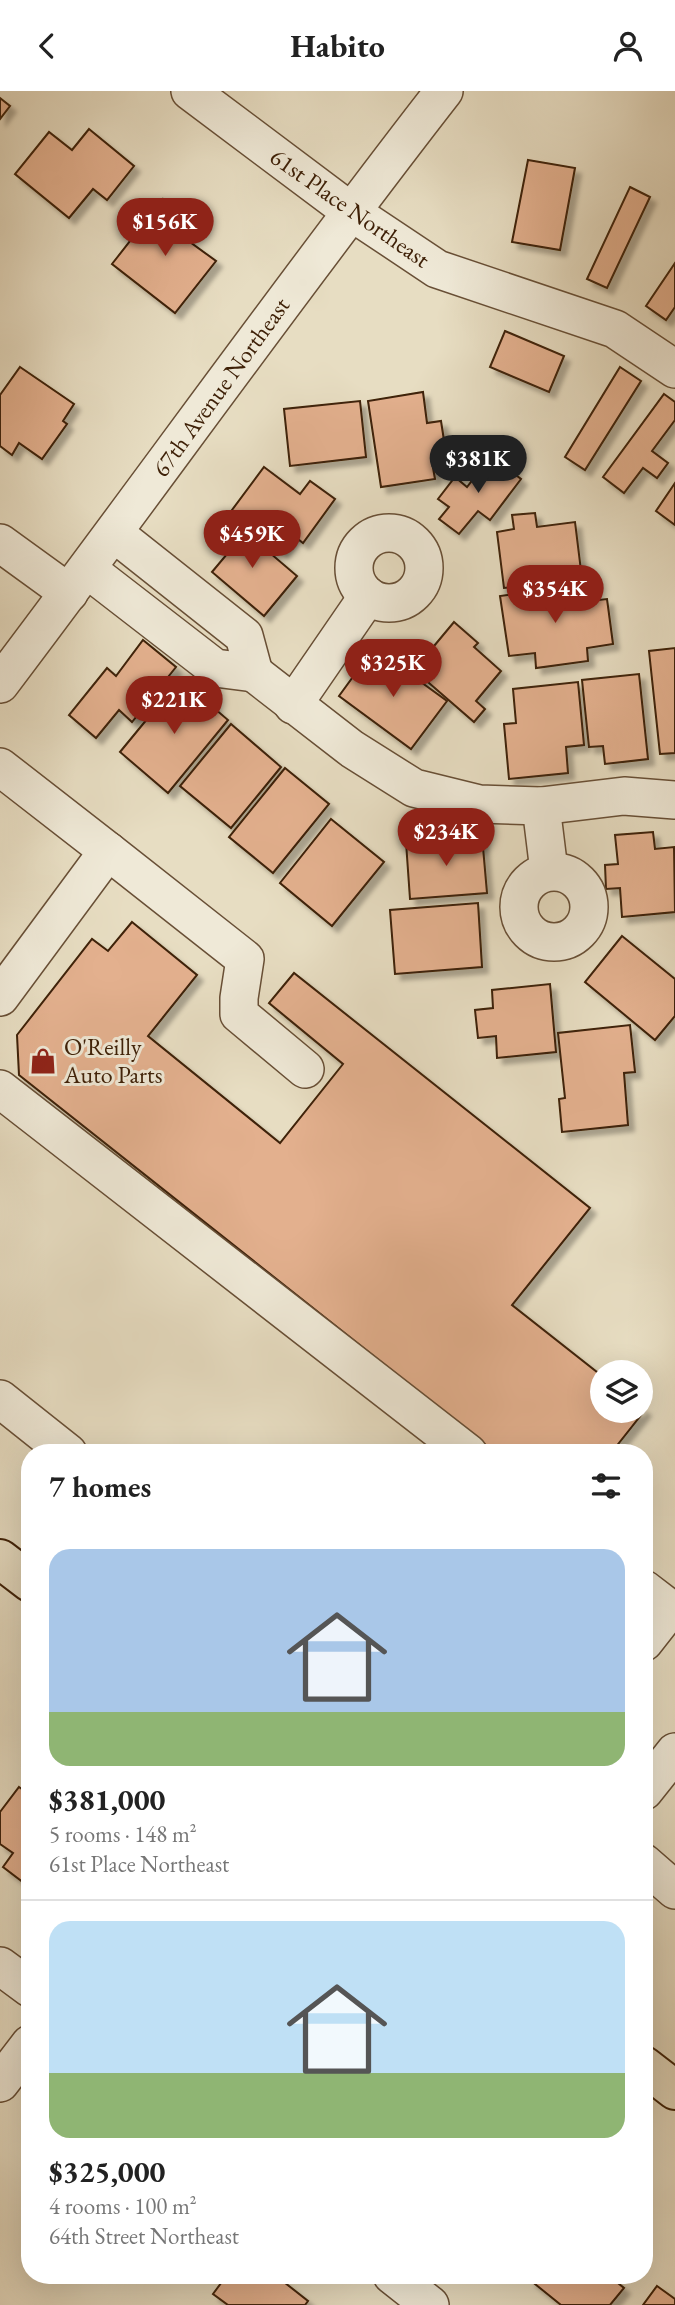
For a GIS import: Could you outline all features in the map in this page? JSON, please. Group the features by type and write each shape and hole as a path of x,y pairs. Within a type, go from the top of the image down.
{"main road":[{"path":"0,1559 21,1575"},
{"path":"653,2073 675,2090"}],"street":[{"name":"61st Place Northeast","path":"190,91 350,212 437,269 615,329 675,369"},
{"name":"67th Avenue Northeast","path":"0,684 350,212 444,91"},
{"path":"114,533 244,636 254,673"},
{"path":"0,543 78,581 215,668 254,673 352,749 414,788 479,804 541,806 624,796 675,800"},
{"path":"293,705 368,596"},
{"path":"0,767 245,959 239,1014 306,1069"},
{"path":"541,806 549,871"},
{"path":"0,997 108,851"},
{"path":"0,1089 456,1444"},
{"path":"0,1399 57,1444"},
{"path":"653,1596 670,1609 653,1631"},
{"path":"653,1780 675,1752"},
{"path":"653,1871 675,1890"},
{"path":"0,1966 21,1981"},
{"path":"0,2083 21,2056"},
{"path":"403,2284 430,2305"}],"building":[{"path":"0,98 10,106 0,119"},
{"path":"89,129 134,166 107,200 93,189 69,218 15,174 49,132 72,150"},
{"path":"528,160 575,168 560,250 512,242"},
{"path":"630,187 650,197 607,288 587,279"},
{"path":"163,199 190,220 179,234 216,261 175,313 112,264"},
{"path":"675,263 675,307 666,320 646,306"},
{"path":"505,331 564,356 549,392 490,367"},
{"path":"20,367 74,404 63,421 67,424 42,459 19,443 12,455 0,446 0,395"},
{"path":"620,367 641,381 585,470 565,457"},
{"path":"423,392 427,423 441,421 447,460 432,462 435,479 381,487 368,401"},
{"path":"664,394 675,402 675,420 652,451 668,463 657,478 643,468 624,493 603,477"},
{"path":"360,401 366,457 290,466 284,409"},
{"path":"491,456 521,479 490,520 478,511 459,534 439,519 449,507 438,499 455,477 467,487"},
{"path":"264,467 300,494 310,481 335,499 303,543 294,536 282,552 229,514"},
{"path":"675,483 675,525 656,511"},
{"path":"535,513 537,527 575,522 582,579 504,588 497,532 514,529 512,515"},
{"path":"229,518 297,576 264,616 212,572 233,547 216,533"},
{"path":"579,585 581,602 607,599 613,644 587,648 588,661 536,668 535,653 509,656 500,596"},
{"path":"454,622 478,643 474,647 501,671 476,701 485,709 474,722 414,670"},
{"path":"143,640 176,667 132,722 119,710 96,738 69,715 107,668 116,676"},
{"path":"374,648 447,701 411,749 339,696"},
{"path":"675,648 675,753 660,754 649,651"},
{"path":"639,674 648,759 605,764 603,746 589,747 582,680"},
{"path":"180,679 228,720 168,793 120,752"},
{"path":"578,682 584,745 566,747 568,773 509,779 504,724 516,723 513,689"},
{"path":"231,724 281,767 231,828 180,786"},
{"path":"285,768 329,804 273,873 229,837"},
{"path":"331,819 384,862 332,926 280,883"},
{"path":"653,832 655,849 674,847 675,912 622,917 620,888 606,889 605,865 618,864 615,835"},
{"path":"482,836 487,893 410,899 406,842"},
{"path":"478,903 482,967 395,974 390,910"},
{"path":"132,922 197,975 148,1036 280,1143 343,1064 269,1003 294,973 590,1208 512,1305 590,1367 590,1423 635,1423 618,1444 485,1444 19,1075 17,1035 92,939 108,951"},
{"path":"622,936 675,979 675,1016 655,1040 585,982"},
{"path":"550,984 556,1052 497,1058 496,1036 478,1038 475,1010 493,1008 492,990"},
{"path":"630,1025 635,1072 624,1073 628,1125 562,1132 559,1099 565,1098 558,1033"},
{"path":"19,1787 21,1788 21,1881 3,1867 13,1853 0,1844 0,1812"},
{"path":"220,2284 286,2284 308,2301 305,2305 228,2305 213,2294"},
{"path":"535,2284 619,2284 624,2288 610,2305 561,2305"},
{"path":"657,2286 675,2299 675,2305 643,2305"}],"place":[{"name":"O'Reilly Auto Parts","path":"43,1061"}]}
